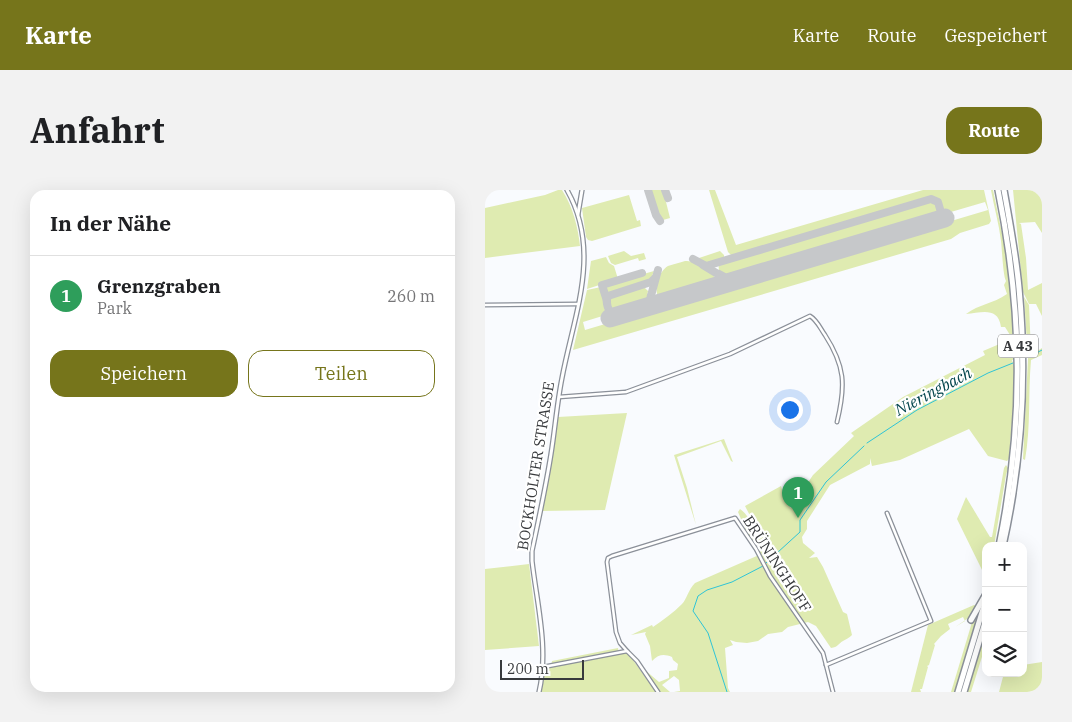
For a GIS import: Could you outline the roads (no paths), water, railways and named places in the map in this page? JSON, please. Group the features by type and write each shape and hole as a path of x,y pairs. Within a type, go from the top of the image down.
{"highway":[{"name":"A 43","path":"998,190 1012,268 1017,316 1018,364 1012,465 1000,542"},
{"name":"A 43","path":"1004,542 1018,461 1023,382 1019,287 1006,190"},
{"path":"971,620 982,601"},
{"path":"958,692 982,612"},
{"path":"964,692 982,632"}],"street":[{"path":"567,190 578,215"},
{"path":"578,215 582,190"},
{"path":"573,203 580,200"},
{"name":"BOCKHOLTER STRASSE","path":"539,692 543,667 542,642 532,556 585,258 583,233 578,215"},
{"path":"485,305 578,304"},
{"path":"559,397 626,392 730,354 810,316 829,341 841,365 843,392 837,422"},
{"path":"826,665 931,621 887,513"},
{"name":"BRÜNINGHOFF","path":"627,650 620,643 616,632 608,558 735,518 770,576 823,653 833,692"},
{"path":"543,667 627,650 637,661 658,692"}],"waterway":[{"name":"Nieringbach","path":"1029,357 1042,350"},
{"name":"Nieringbach","path":"867,443 917,410 988,373 1013,363"},
{"name":"Nieringbach","path":"766,563 800,532 800,520 826,482 864,446"},
{"name":"Nieringbach","path":"727,692 708,633 693,611 698,596 707,590 732,582 763,566"}],"place":[{"name":"Grenzgraben","path":"798,518"}]}
